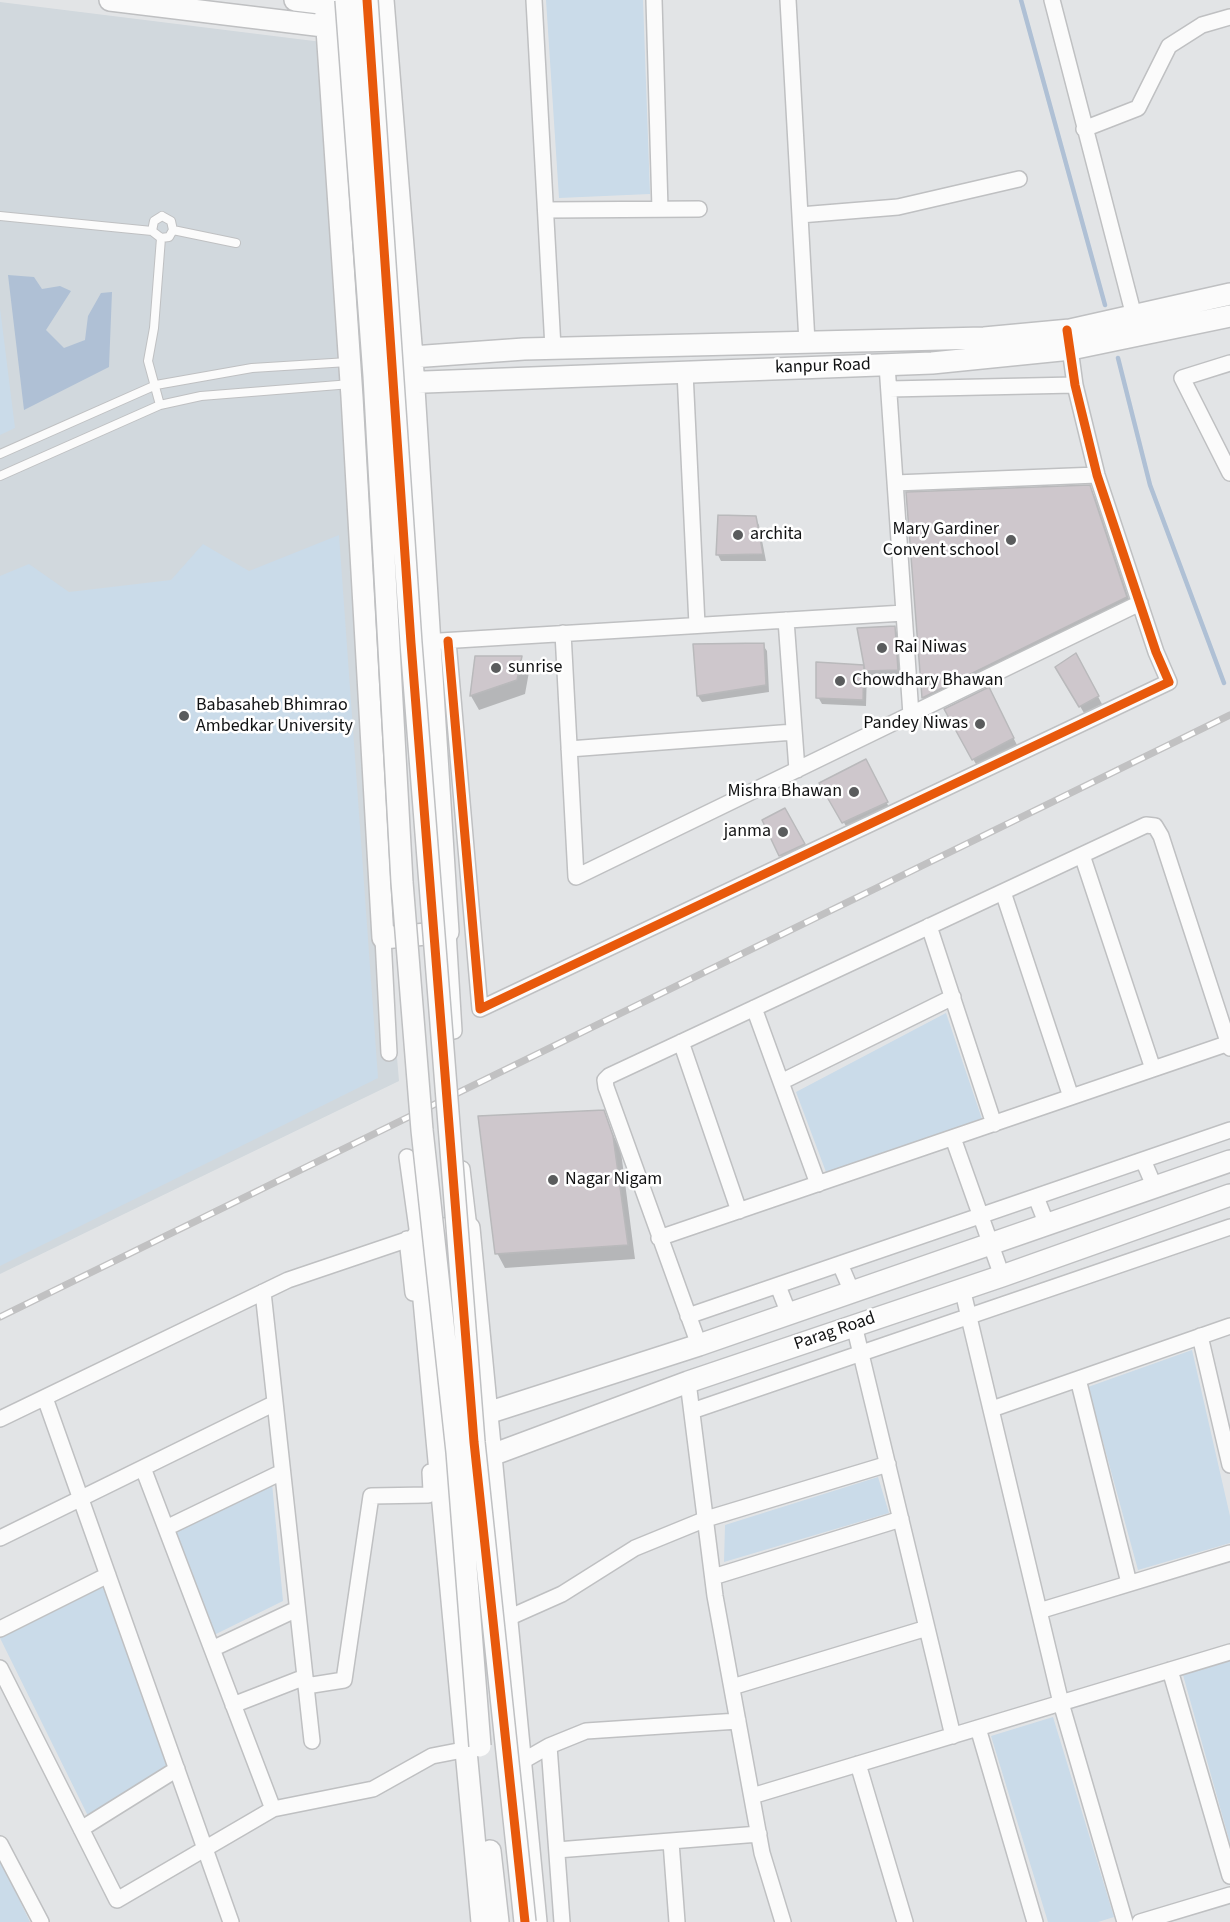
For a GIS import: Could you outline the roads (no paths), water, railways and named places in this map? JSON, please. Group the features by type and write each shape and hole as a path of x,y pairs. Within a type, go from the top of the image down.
{"street":[{"path":"110,0 385,33"},
{"path":"296,0 378,4"},
{"path":"346,0 374,376 402,882 422,1130 457,1452 480,1746 498,1922"},
{"path":"534,0 553,348"},
{"path":"654,0 660,209"},
{"path":"788,0 800,215 817,342 828,367"},
{"path":"1052,0 1134,316"},
{"path":"325,2 350,362 389,1053"},
{"path":"378,4 385,33 413,382 480,1009 1169,682 1096,475 1075,385 1069,340"},
{"path":"378,4 411,643 474,1442 525,1922"},
{"path":"1084,129 1138,108 1168,46 1202,25 1230,17"},
{"path":"800,215 898,207 1019,179"},
{"path":"546,210 699,209"},
{"path":"350,362 553,348 984,338 1069,340 1134,316 1230,294"},
{"name":"kanpur Road","path":"351,384 887,365 1230,316"},
{"path":"1230,363 1182,378 1230,473"},
{"path":"887,365 911,715"},
{"path":"685,372 697,625"},
{"path":"889,389 1075,385"},
{"path":"895,483 1096,475"},
{"path":"563,633 576,877 1140,603"},
{"path":"439,641 904,613"},
{"path":"786,620 797,770"},
{"path":"439,641 448,932 454,1031"},
{"path":"569,748 795,732"},
{"path":"659,1238 1153,1069 1229,1046 1161,836 1155,826 1146,825 681,1042 605,1080 659,1238 694,1332 783,1300 842,1267 983,1220 1042,1212 1149,1175 1230,1130"},
{"path":"1082,855 1153,1069"},
{"path":"1003,892 1071,1097"},
{"path":"929,926 994,1124"},
{"path":"383,938 448,932"},
{"path":"781,1082 952,997"},
{"path":"754,1008 818,1184"},
{"path":"681,1042 739,1211"},
{"path":"953,1138 1002,1276"},
{"path":"459,1141 488,1415 536,1922"},
{"path":"233,1705 305,1682 344,1680 372,1496 428,1495 431,1491 407,1157"},
{"name":"Parag Road","path":"437,1423 488,1415 694,1332 783,1300 850,1289 990,1241 1042,1212 1149,1175 1230,1161"},
{"name":"Parag Road","path":"441,1470 492,1456 688,1382 1002,1276 1230,1195"},
{"path":"0,1419 288,1280 425,1232 465,1226 469,1228"},
{"path":"692,1411 1230,1227"},
{"path":"413,1238 437,1423 482,1922"},
{"path":"842,1267 850,1289"},
{"path":"962,1288 1061,1703 1125,1922"},
{"path":"262,1292 312,1741"},
{"path":"854,1325 953,1736"},
{"path":"992,1408 1230,1326"},
{"path":"1200,1336 1230,1465"},
{"path":"1078,1379 1129,1583"},
{"path":"688,1382 713,1577 732,1687 759,1834 783,1922"},
{"path":"45,1398 231,1922"},
{"path":"0,1538 275,1403"},
{"path":"508,1618 562,1594 634,1548 706,1520 888,1464"},
{"path":"143,1468 273,1809"},
{"path":"166,1528 282,1472"},
{"path":"713,1577 902,1519"},
{"path":"1039,1611 1230,1553"},
{"path":"0,1629 108,1575"},
{"path":"212,1649 297,1608"},
{"path":"732,1687 927,1629"},
{"path":"752,1796 1230,1652"},
{"path":"0,1668 117,1900 273,1809 373,1789 432,1756 468,1749"},
{"path":"1170,1670 1230,1876"},
{"path":"521,1762 549,1746 586,1731 738,1721"},
{"path":"978,1728 1035,1922"},
{"path":"549,1746 562,1922"},
{"path":"858,1764 905,1922"},
{"path":"81,1829 177,1769"},
{"path":"557,1850 759,1834"},
{"path":"671,1842 677,1922"},
{"path":"1,1847 41,1922"},
{"path":"1140,1922 1230,1895"}],"lane":[{"path":"0,216 152,231 160,238 169,237 173,230 171,220 162,216 154,221 152,231"},
{"path":"173,230 236,243"},
{"path":"160,238 154,328 148,362 160,405"},
{"path":"0,454 156,385 252,368 350,362"},
{"path":"0,476 160,405 201,396 351,384"}],"waterway":[{"path":"1021,0 1105,305"},
{"path":"1118,358 1150,485 1224,683"}],"railway":[{"path":"0,1317 1230,715"}],"place":[{"name":"archita","path":"738,535"},
{"name":"Mary Gardiner Convent school","path":"1011,540"},
{"name":"Rai Niwas","path":"882,648"},
{"name":"sunrise","path":"496,668"},
{"name":"Chowdhary Bhawan","path":"840,681"},
{"name":"Babasaheb Bhimrao Ambedkar University","path":"184,716"},
{"name":"Pandey Niwas","path":"980,724"},
{"name":"Mishra Bhawan","path":"854,792"},
{"name":"janma","path":"783,832"},
{"name":"Nagar Nigam","path":"553,1180"}]}
